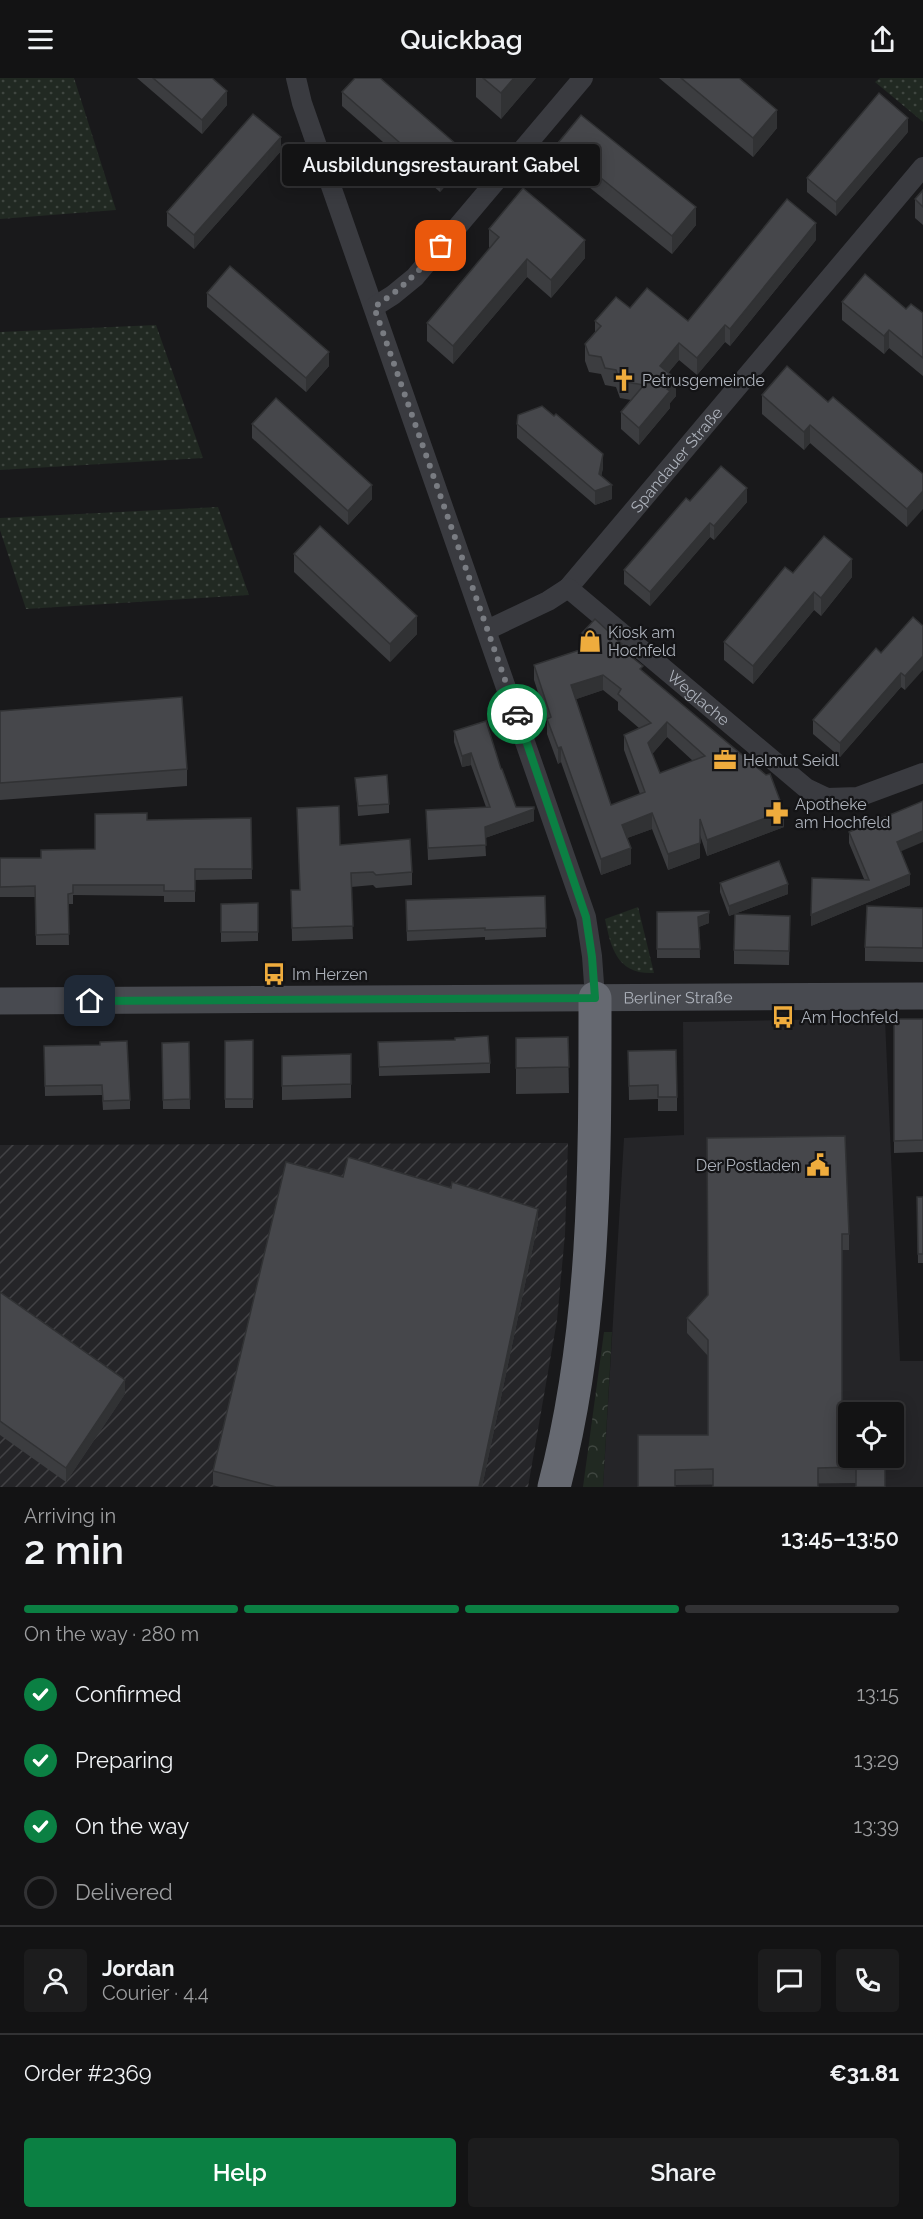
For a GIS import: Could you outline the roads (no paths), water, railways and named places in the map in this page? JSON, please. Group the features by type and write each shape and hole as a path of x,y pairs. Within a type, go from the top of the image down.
{"highway":[{"path":"554,1487 563,1451 584,1325 590,1262 595,1134 595,998"},
{"path":"561,1487 563,1451"}],"street":[{"path":"296,78 302,103 586,917 595,998"},
{"path":"374,307 415,277 583,78"},
{"name":"Spandauer Straße","path":"568,588 923,167"},
{"path":"487,630 548,601 568,588"},
{"name":"Weglache","path":"568,588 806,788 827,798 858,797 923,773"},
{"name":"Berliner Straße","path":"0,1001 923,996"}],"place":[{"name":"Ausbildungsrestaurant Gabel","path":"441,246"},
{"name":"Petrusgemeinde","path":"624,380"},
{"name":"Kiosk am Hochfeld","path":"590,641"},
{"name":"Helmut Seidl","path":"725,760"},
{"name":"Apotheke am Hochfeld","path":"777,813"},
{"name":"Im Herzen","path":"274,974"},
{"name":"Am Hochfeld","path":"783,1017"},
{"name":"Der Postladen","path":"818,1165"}]}
